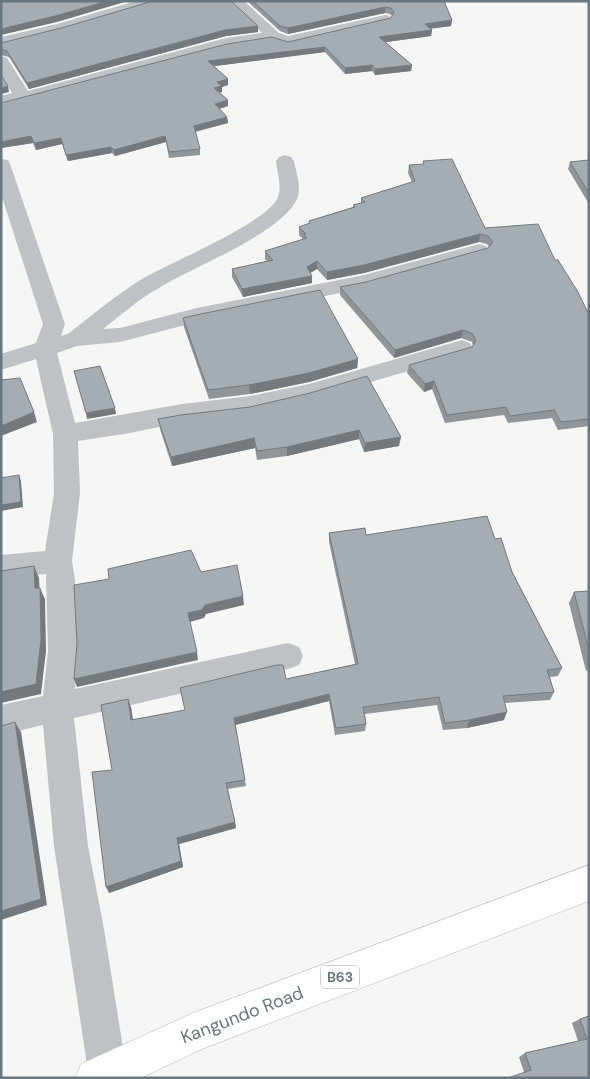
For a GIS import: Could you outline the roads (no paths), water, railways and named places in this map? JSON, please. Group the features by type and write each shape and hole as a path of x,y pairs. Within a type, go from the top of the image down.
{"highway":[{"name":"Kangundo Road","path":"101,1075 193,1033 589,883"}],"street":[{"path":"1,42 61,28 109,6 152,1"},
{"path":"235,1 274,36 288,41 385,19"},
{"path":"1,103 226,43 274,36"},
{"path":"1,61 22,95 1,103"},
{"path":"76,339 171,270 258,226 276,214 287,199 288,185 285,161"},
{"path":"1,164 9,211 54,324 45,350 65,434 66,493 58,561 63,651 57,708 68,792 70,846 86,929 101,1075"},
{"path":"1,362 76,339 120,335 197,315 365,280 478,250"},
{"path":"65,434 130,424 182,413 250,405 309,392 462,348"},
{"path":"1,568 58,561"},
{"path":"1,720 288,656"}]}
